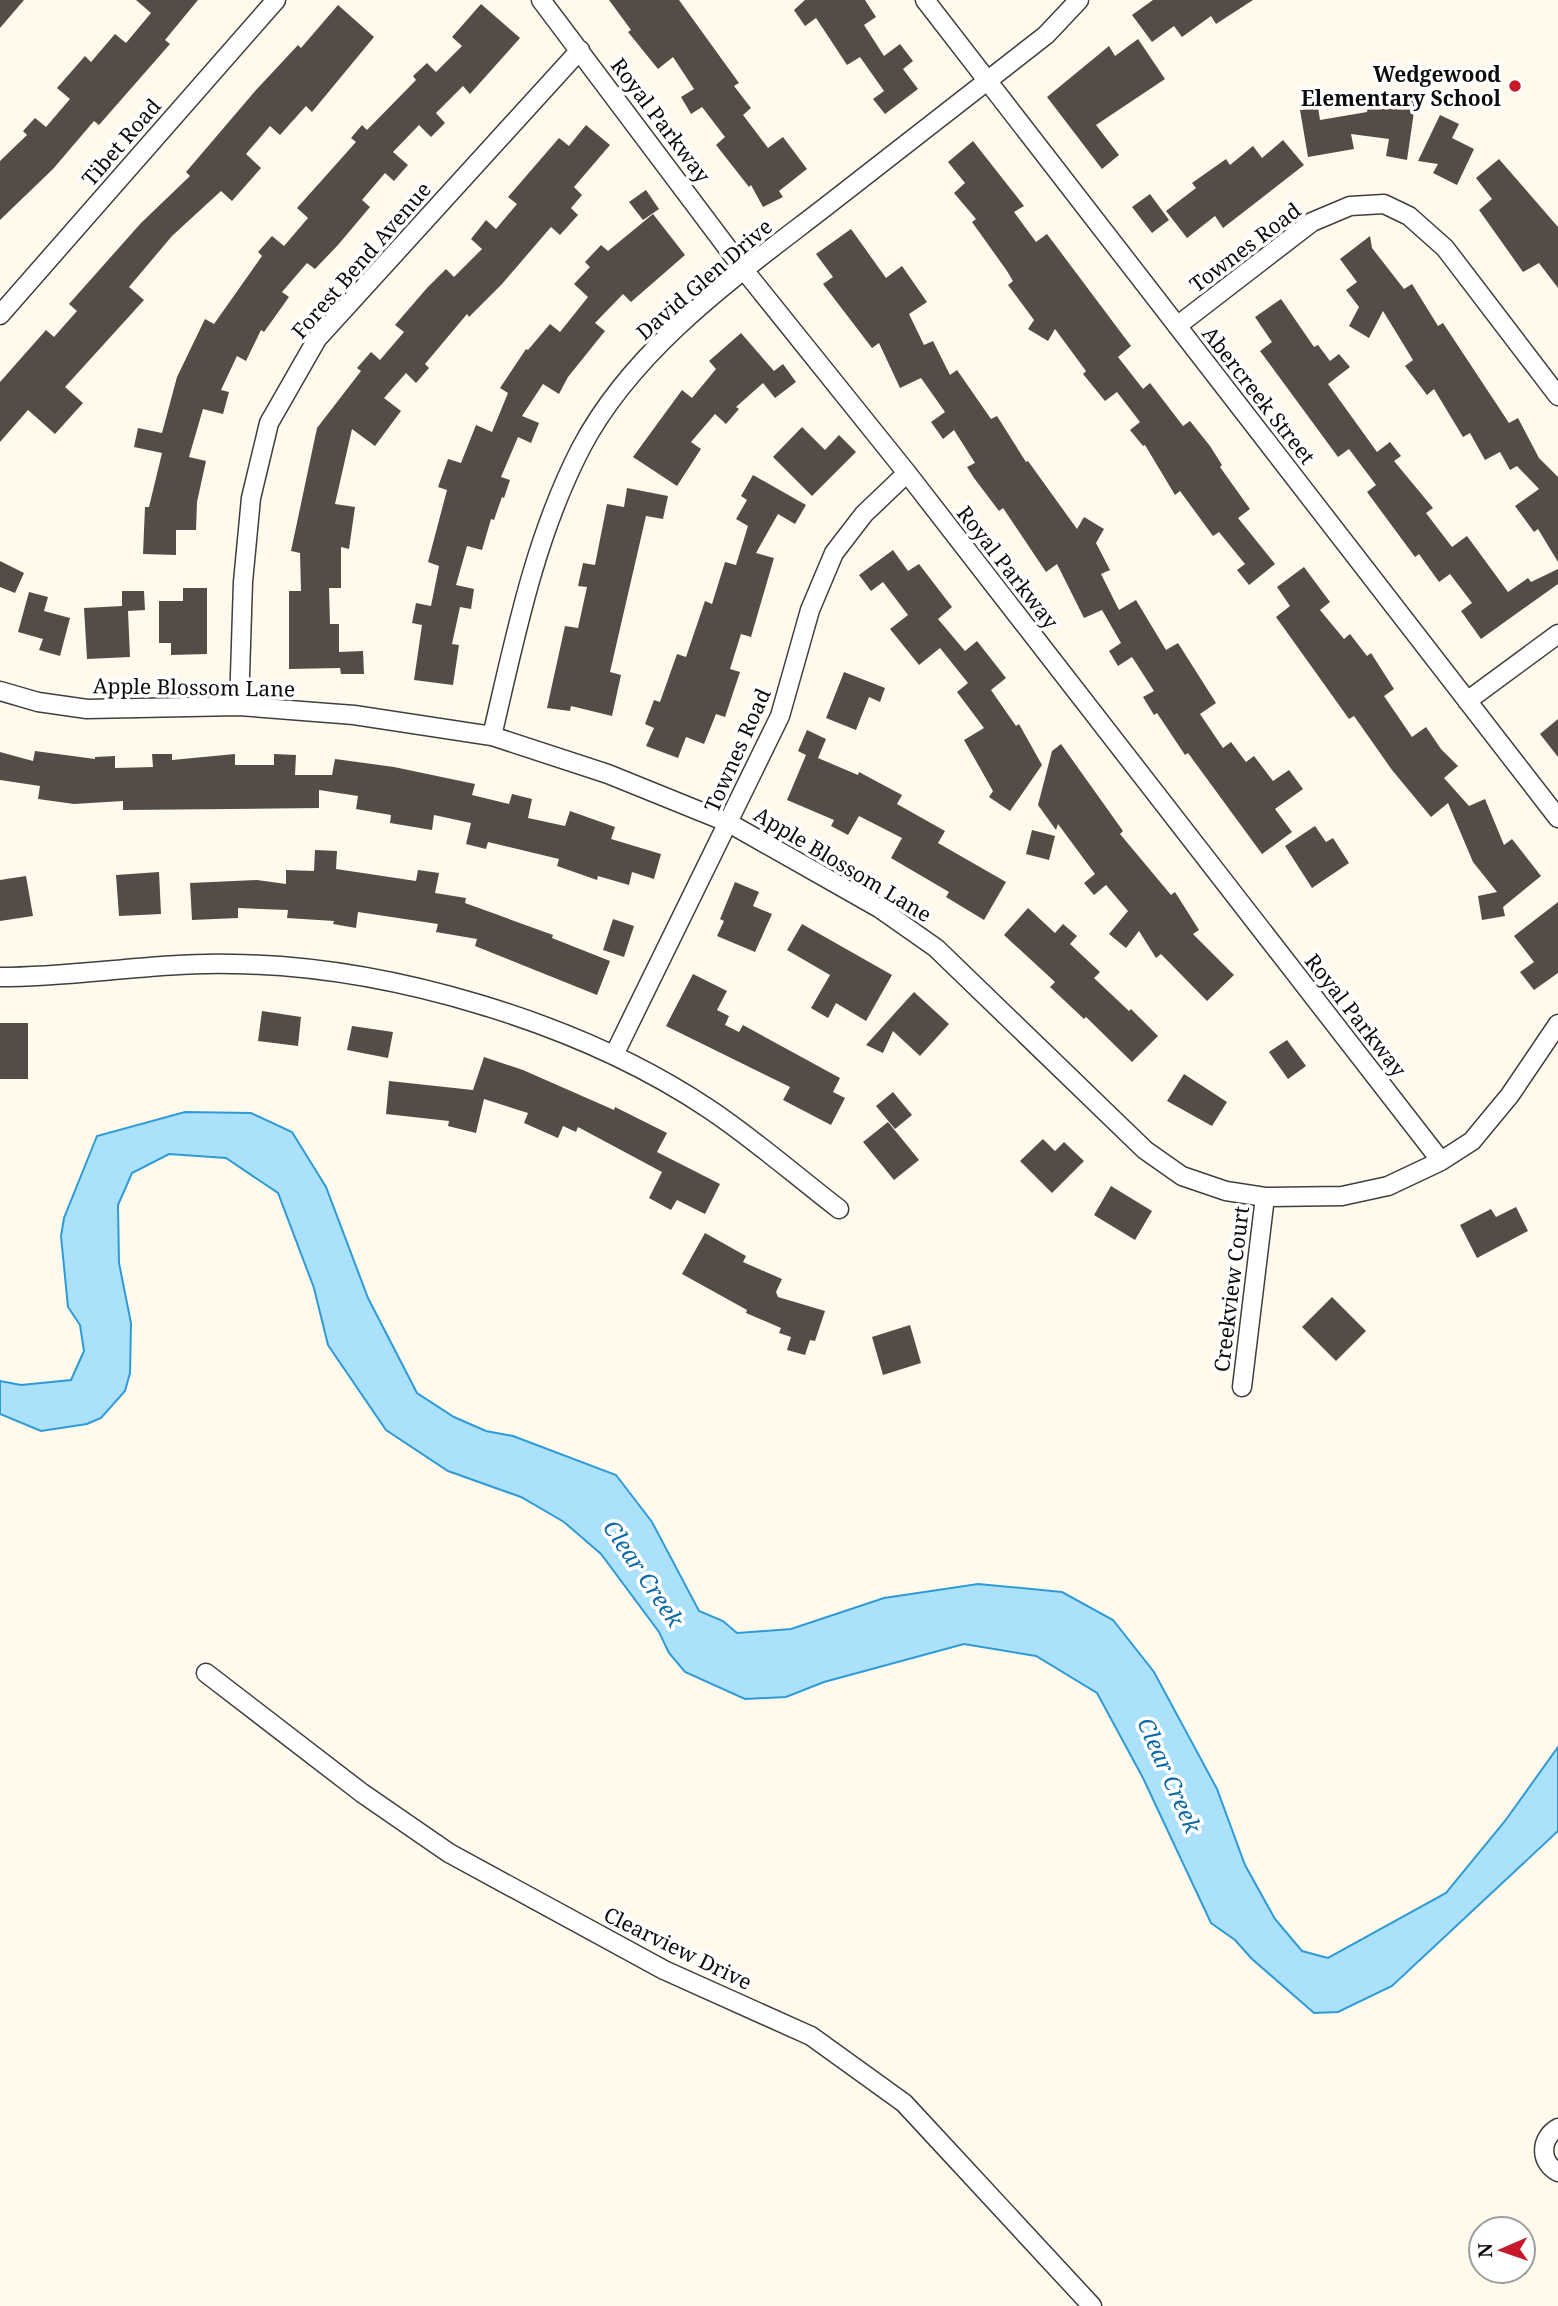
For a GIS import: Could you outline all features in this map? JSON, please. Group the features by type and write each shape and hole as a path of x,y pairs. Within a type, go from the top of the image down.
{"street":[{"name":"Tibet Road","path":"0,315 276,0"},
{"name":"Royal Parkway","path":"541,0 744,270 907,473 1441,1161"},
{"name":"Abercreek Street","path":"925,0 1558,818"},
{"name":"David Glen Drive","path":"492,736 530,577 550,517 582,447 609,405 656,347 744,270 1046,35 1079,0"},
{"name":"Forest Bend Avenue","path":"239,706 243,582 251,498 269,423 317,339 580,50"},
{"name":"Townes Road","path":"1177,326 1312,222 1350,206 1384,204 1409,216 1445,248 1558,396"},
{"name":"Townes Road","path":"614,1055 780,716 810,610 834,553 864,514 907,473"},
{"path":"1468,701 1558,634"},
{"name":"Apple Blossom Lane","path":"0,691 38,702 87,709 239,706 354,715 492,736 608,774 729,823 879,908 936,948 1145,1150 1182,1176 1226,1191 1265,1197 1342,1196 1388,1186 1441,1161 1472,1141 1510,1095 1558,1024"},
{"path":"0,977 45,977 179,964 235,964 339,974 431,991 506,1013 614,1055 709,1108 839,1209"},
{"name":"Creekview Court","path":"1242,1387 1265,1197"},
{"name":"Clearview Drive","path":"206,1674 362,1793 449,1853 664,1970 821,2043 904,2103 1091,2306"},
{"path":"1558,2128 1545,2141 1543,2151 1546,2161 1558,2172"}],"water":[{"name":"Clear Creek","path":"185,1112 251,1113 292,1132 326,1187 368,1298 417,1393 454,1417 486,1431 513,1436 616,1475 652,1522 699,1611 723,1621 737,1633 791,1629 884,1598 978,1584 1062,1592 1113,1620 1154,1672 1217,1789 1245,1865 1275,1919 1302,1951 1328,1958 1446,1893 1505,1821 1558,1747 1558,1831 1392,1986 1338,2012 1314,2013 1252,1959 1235,1940 1211,1923 1143,1778 1097,1693 1036,1656 964,1644 824,1682 786,1697 745,1699 685,1672 601,1554 564,1522 521,1497 448,1471 386,1430 328,1345 314,1288 278,1193 226,1158 169,1154 132,1173 118,1205 119,1263 131,1323 130,1373 125,1391 101,1418 87,1424 41,1431 0,1414 0,1381 21,1385 71,1380 84,1351 80,1325 68,1307 61,1236 64,1218 97,1136"}],"building":[{"path":"0,0 24,0 0,28"},
{"path":"136,0 198,0 165,40 170,44 99,125 94,121 53,169 0,220 0,161 27,135 23,131 35,118 46,127 70,99 57,88 85,56 91,62 115,34 126,43 151,13"},
{"path":"609,0 679,0 739,83 734,86 751,108 743,115 768,148 783,137 807,169 779,191 783,197 763,207 751,185 749,187 716,145 725,137 702,107 691,114 681,97 694,89 673,57 658,69 628,32 631,30"},
{"path":"805,0 865,0 876,17 864,25 884,56 900,44 913,61 903,69 918,89 885,114 873,99 884,91 860,57 847,65 816,18 805,26 794,10"},
{"path":"1153,0 1253,0 1216,24 1211,16 1182,37 1174,26 1152,42 1132,15"},
{"path":"481,4 520,38 470,94 463,86 436,113 445,123 431,137 419,125 393,152 408,165 394,181 385,173 362,200 370,207 338,245 315,269 307,263 282,292 289,297 264,332 261,330 246,361 237,356 221,390 229,392 223,414 203,409 189,457 206,461 197,502 196,530 176,530 176,555 143,554 145,507 149,507 162,453 134,447 138,428 162,433 177,377 205,319 214,324 262,256 258,252 272,236 284,246 308,218 297,208 356,142 351,138 362,125 367,130 416,80 413,76 427,63 436,72 462,46 452,37"},
{"path":"338,5 374,37 312,112 306,106 280,135 270,126 246,154 261,168 232,201 221,191 172,236 129,287 144,300 65,387 83,403 55,434 28,410 0,442 0,382 46,330 54,337 77,311 69,304 141,223 190,176 186,172 256,90 298,45 301,48"},
{"path":"1138,39 1165,79 1096,125 1119,155 1102,169 1047,97 1109,46 1115,56"},
{"path":"1370,91 1416,98 1407,160 1386,156 1389,139 1351,134 1354,149 1308,157 1300,110 1318,107 1320,120 1367,112"},
{"path":"1440,115 1459,124 1452,138 1474,149 1457,185 1433,173 1438,164 1418,161"},
{"path":"586,125 610,145 574,187 582,195 571,208 578,215 560,235 551,227 502,284 469,317 467,314 425,364 429,368 416,383 406,373 384,398 401,411 375,446 352,429 335,504 355,507 349,549 341,547 341,588 329,588 330,624 339,624 339,652 363,651 364,674 341,674 340,668 289,669 289,591 301,591 300,553 291,551 317,428 361,371 357,368 371,352 380,360 404,332 395,325 427,288 446,269 454,277 482,249 471,239 486,220 496,229 517,204 508,197 559,138 569,146"},
{"path":"1283,140 1304,165 1223,228 1215,216 1187,238 1166,211 1196,188 1192,183 1226,159 1230,165 1253,146 1262,158"},
{"path":"973,141 1024,206 1014,212 1036,242 1047,234 1131,346 1118,357 1143,389 1150,383 1183,426 1190,421 1210,446 1222,465 1220,467 1250,509 1238,518 1275,564 1249,585 1237,570 1245,564 1219,532 1213,536 1180,491 1175,495 1145,445 1143,446 1130,430 1140,422 1117,392 1105,401 1083,374 1086,371 1055,329 1048,341 1028,329 1034,320 1008,285 1013,281 972,222 976,219 954,193 965,183 948,162"},
{"path":"1499,159 1558,227 1558,288 1539,263 1523,272 1479,210 1492,199 1476,178"},
{"path":"646,190 659,209 643,220 629,202"},
{"path":"1150,194 1169,220 1152,233 1132,207"},
{"path":"653,214 685,255 631,302 623,294 595,323 605,331 568,377 559,394 543,384 522,416 539,423 531,443 518,437 501,477 510,480 504,498 502,497 494,520 491,519 482,550 467,546 456,585 474,589 471,609 460,607 452,644 459,645 453,685 414,680 422,625 412,623 416,603 431,606 439,566 428,562 447,490 438,487 448,459 461,463 476,425 492,432 508,393 500,388 526,349 528,350 550,324 560,332 588,297 574,284 590,267 585,262 601,245 608,251"},
{"path":"851,229 886,278 902,266 927,302 909,314 924,345 933,341 950,375 957,370 991,419 997,416 1026,462 1028,461 1077,529 1084,517 1104,529 1096,543 1110,570 1101,574 1119,610 1136,600 1166,650 1178,643 1216,703 1200,714 1223,748 1231,742 1246,762 1254,756 1273,781 1289,770 1303,789 1275,809 1292,832 1262,854 1188,753 1185,755 1157,713 1154,715 1143,697 1154,691 1132,657 1118,666 1109,651 1121,643 1102,610 1084,618 1057,564 1046,572 1003,508 999,511 974,478 967,467 975,463 954,430 943,439 931,422 945,412 921,378 900,388 879,343 872,348 823,284 833,277 816,254"},
{"path":"1370,236 1372,248 1404,289 1412,284 1438,326 1443,323 1509,423 1518,418 1539,458 1558,477 1558,562 1538,529 1534,532 1515,506 1539,489 1517,466 1510,470 1500,452 1485,460 1470,433 1463,437 1434,389 1427,395 1405,366 1413,360 1383,311 1369,338 1349,326 1359,307 1346,290 1357,282 1340,259"},
{"path":"1281,299 1314,347 1318,345 1330,361 1339,354 1350,367 1328,384 1377,452 1390,442 1401,456 1394,461 1433,508 1426,513 1452,547 1467,536 1508,592 1528,578 1531,582 1558,569 1558,584 1481,639 1461,611 1472,603 1450,574 1439,582 1419,554 1415,557 1367,492 1376,485 1349,449 1338,457 1260,351 1272,342 1255,317"},
{"path":"741,333 774,371 783,364 796,382 775,398 763,383 736,407 739,409 726,424 715,414 691,442 701,449 677,486 633,457 682,390 692,398 716,369 709,361"},
{"path":"802,427 825,450 839,435 856,452 812,496 773,457"},
{"path":"753,475 806,505 795,524 778,514 756,553 774,558 751,637 741,634 730,669 740,672 725,717 716,714 704,744 686,737 678,758 646,746 654,728 645,724 654,700 660,702 677,654 686,657 705,601 712,604 725,562 736,565 748,526 736,519 747,500 741,496"},
{"path":"627,488 668,496 663,519 646,516 610,672 621,675 612,716 571,706 570,711 547,708 565,626 578,628 587,587 578,586 583,563 595,565 607,504 624,507"},
{"path":"893,550 908,571 919,564 952,607 938,619 965,651 977,641 1006,678 991,690 1016,726 1019,724 1042,765 1010,811 989,797 993,791 964,740 984,728 957,692 968,683 940,648 919,665 890,629 908,615 883,582 871,591 859,575"},
{"path":"0,561 24,573 15,593 0,587"},
{"path":"1304,567 1330,602 1320,610 1344,639 1350,634 1367,656 1371,653 1394,689 1384,696 1412,737 1426,727 1441,749 1458,766 1444,778 1469,806 1485,799 1504,845 1512,839 1541,876 1503,907 1505,916 1482,920 1478,896 1497,892 1473,862 1448,803 1431,817 1392,770 1354,716 1349,719 1276,617 1290,606 1277,587"},
{"path":"183,588 207,588 207,654 171,655 171,643 159,643 159,601 183,601"},
{"path":"122,591 144,591 145,610 128,611 130,657 87,659 84,608 122,606"},
{"path":"29,592 48,597 44,611 70,618 60,656 39,650 43,639 18,632"},
{"path":"844,672 885,688 880,702 869,697 856,730 826,718"},
{"path":"1558,719 1558,757 1540,734"},
{"path":"807,730 826,739 818,758 858,775 859,772 902,795 897,804 945,831 938,843 1006,882 984,920 946,897 949,892 891,858 902,838 859,816 848,835 831,826 834,820 787,800 806,755 798,751"},
{"path":"1061,744 1123,831 1120,834 1171,895 1175,892 1199,930 1193,934 1234,975 1207,1001 1161,954 1156,958 1139,931 1126,948 1109,934 1128,911 1106,885 1094,895 1084,883 1095,874 1058,824 1056,830 1038,805 1052,751"},
{"path":"35,751 95,759 115,756 115,768 153,767 152,754 172,754 172,760 235,754 235,765 274,765 274,754 296,755 295,775 332,775 335,759 394,767 475,784 472,795 509,804 512,794 532,799 528,818 565,826 570,811 615,827 611,839 661,854 654,879 632,872 629,885 598,876 597,880 557,866 559,859 488,842 486,849 466,844 471,823 434,815 432,830 390,823 391,815 356,809 358,796 319,790 319,808 123,810 123,801 74,804 38,799 40,786 0,780 0,752 33,761"},
{"path":"1315,826 1326,842 1333,838 1349,863 1312,888 1285,846"},
{"path":"1032,830 1055,836 1049,860 1026,854"},
{"path":"315,850 337,851 336,869 416,881 418,870 439,873 435,893 466,898 465,903 553,935 552,938 610,961 597,995 475,946 477,939 436,932 438,924 358,912 356,928 333,924 334,921 287,918 288,910 238,908 238,918 192,920 190,883 257,880 286,884 286,870 314,871"},
{"path":"159,872 161,914 119,916 116,875"},
{"path":"26,876 33,916 0,921 0,880"},
{"path":"735,882 759,892 753,906 772,914 755,952 717,936 724,921 720,919"},
{"path":"1558,902 1558,973 1534,990 1520,972 1534,962 1514,936"},
{"path":"1028,908 1055,933 1063,924 1077,936 1070,944 1100,972 1094,978 1158,1036 1132,1062 1086,1017 1084,1019 1050,987 1055,982 1004,935"},
{"path":"613,919 634,926 624,957 603,950"},
{"path":"802,924 892,975 866,1021 836,1003 828,1018 811,1008 830,975 787,950"},
{"path":"693,974 727,991 717,1010 729,1016 725,1025 739,1032 743,1025 840,1078 833,1092 845,1098 831,1125 783,1100 790,1087 666,1026"},
{"path":"914,992 949,1024 920,1056 893,1031 883,1053 866,1045"},
{"path":"262,1011 301,1017 298,1046 258,1041"},
{"path":"0,1023 28,1023 28,1079 0,1079"},
{"path":"352,1026 393,1032 388,1058 347,1050"},
{"path":"1287,1040 1306,1066 1288,1079 1269,1052"},
{"path":"484,1057 523,1070 614,1110 615,1107 667,1133 657,1152 720,1184 705,1214 677,1200 671,1210 649,1198 662,1172 578,1127 576,1132 563,1126 558,1138 524,1123 528,1113 484,1099 476,1133 448,1126 449,1121 386,1114 389,1081 473,1090"},
{"path":"1184,1074 1227,1102 1212,1126 1167,1101"},
{"path":"893,1092 912,1115 895,1129 876,1106"},
{"path":"888,1122 919,1160 894,1180 863,1142"},
{"path":"1043,1139 1055,1151 1064,1142 1084,1161 1052,1193 1020,1161"},
{"path":"1111,1186 1152,1211 1135,1240 1094,1215"},
{"path":"1516,1207 1528,1231 1477,1258 1460,1225 1491,1209 1496,1217"},
{"path":"705,1233 746,1256 743,1262 782,1279 776,1292 778,1297 825,1311 815,1341 810,1340 805,1355 787,1350 791,1337 779,1333 781,1328 746,1313 747,1310 682,1274"},
{"path":"1332,1297 1366,1331 1336,1361 1302,1327"},
{"path":"910,1325 921,1363 883,1375 872,1337"}],"place":[{"name":"Wedgewood Elementary School","path":"1515,86"}]}
